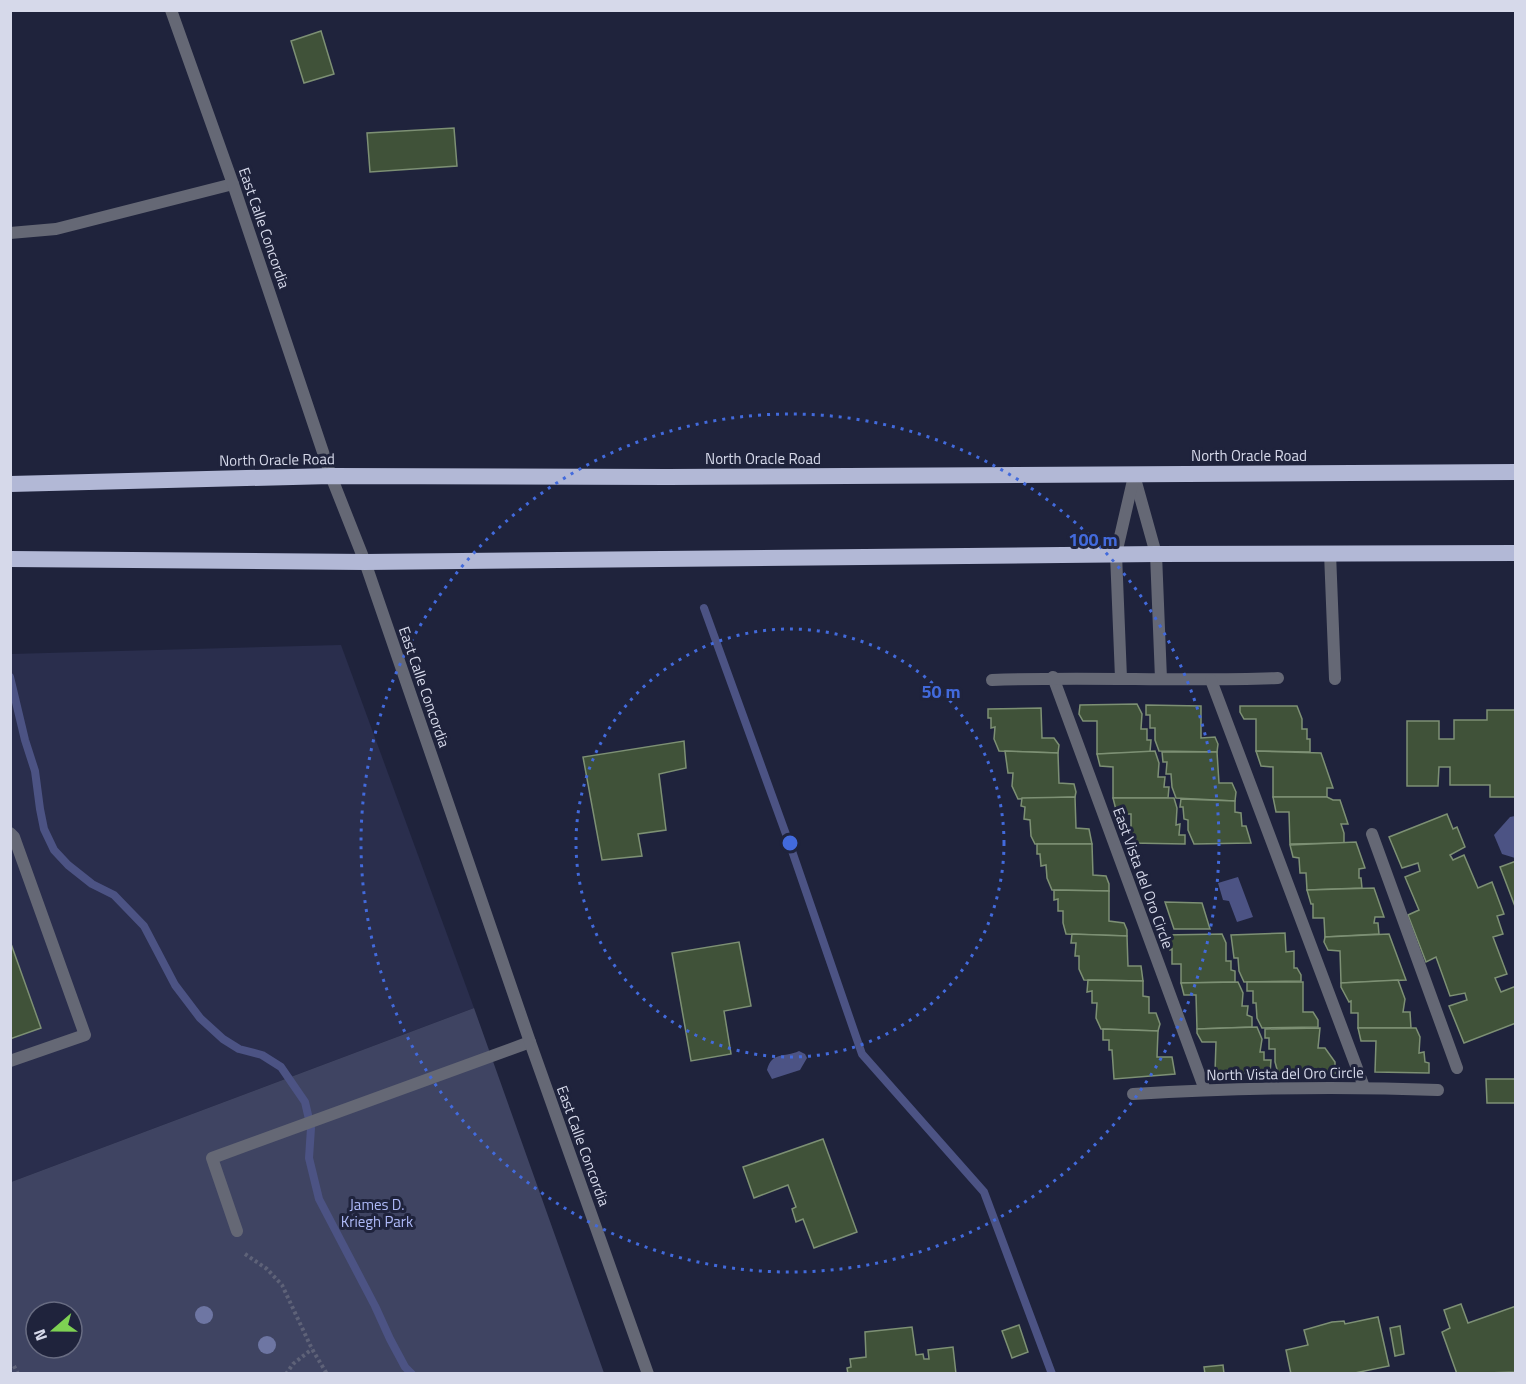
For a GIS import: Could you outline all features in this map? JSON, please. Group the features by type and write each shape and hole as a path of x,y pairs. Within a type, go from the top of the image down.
{"highway":[{"name":"North Oracle Road","path":"10,484 331,476 680,477 1515,472"},
{"path":"10,559 365,562 1116,554 1515,553"}],"street":[{"name":"East Calle Concordia","path":"171,10 233,184 331,476 365,562 530,1042 648,1374"},
{"path":"10,233 56,229 233,184"},
{"path":"1134,475 1156,554 1161,679"},
{"path":"1120,678 1116,554 1134,475"},
{"path":"1330,553 1335,679"},
{"path":"992,680 1053,677 1211,680 1278,678"},
{"name":"East Vista del Oro Circle","path":"1053,677 1205,1090"},
{"path":"1211,680 1364,1087"},
{"path":"10,833 15,837 85,1035 10,1061"},
{"path":"1372,834 1456,1068"},
{"path":"237,1231 212,1158 530,1042"},
{"name":"North Vista del Oro Circle","path":"1133,1094 1205,1090 1364,1087 1438,1090"}],"path":[{"path":"245,1254 267,1269 282,1285 312,1349 327,1374"},
{"path":"286,1374 312,1349"},
{"path":"14,1366 18,1374"}],"shaded area":[{"path":"341,645 474,1008 11,1182 11,654"},
{"path":"1515,816 1515,858 1502,854 1494,835 1510,817"},
{"path":"1238,877 1253,917 1237,922 1229,901 1223,900 1218,883"},
{"path":"799,1051 807,1058 800,1070 772,1079 767,1070 772,1060 775,1057"}],"green space":[{"name":"James D. Kriegh Park","path":"474,1008 604,1373 11,1374 11,1182"}],"building":[{"path":"321,31 334,74 304,83 291,41"},
{"path":"454,128 457,166 370,172 367,133"},
{"path":"1137,704 1142,714 1141,729 1147,729 1147,740 1151,740 1150,752 1097,754 1097,721 1083,721 1079,714 1080,705"},
{"path":"1146,705 1201,706 1201,738 1215,737 1218,744 1217,752 1159,751 1155,740 1155,728 1150,728 1150,715 1146,715"},
{"path":"1240,706 1297,706 1302,719 1302,729 1307,729 1307,739 1310,739 1310,752 1256,751 1256,719 1244,719"},
{"path":"1041,708 1042,738 1054,738 1059,745 1058,753 999,751 994,739 995,727 991,728 991,718 988,718 988,709"},
{"path":"1487,710 1516,710 1516,797 1490,797 1490,785 1450,785 1450,767 1439,767 1438,786 1407,786 1407,721 1439,721 1439,739 1454,739 1454,720 1487,720"},
{"path":"684,741 686,768 659,774 666,830 638,834 642,856 602,860 583,757"},
{"path":"1005,751 1058,753 1059,783 1074,784 1075,797 1018,799 1012,786 1013,773 1008,773"},
{"path":"1155,751 1159,763 1158,777 1165,777 1164,787 1169,787 1168,798 1113,798 1113,767 1100,766 1097,754"},
{"path":"1256,751 1321,753 1333,788 1327,788 1327,797 1273,797 1273,767 1261,766"},
{"path":"1162,752 1217,752 1219,783 1232,783 1236,792 1235,801 1176,798 1171,774 1166,774 1167,762 1163,762"},
{"path":"1075,797 1076,828 1089,829 1092,844 1035,844 1031,836 1030,820 1024,819 1025,807 1021,806 1022,798"},
{"path":"1273,797 1327,797 1340,800 1348,824 1341,824 1344,843 1290,844 1289,812 1276,812"},
{"path":"1113,798 1174,798 1177,808 1176,825 1180,824 1179,835 1185,835 1185,844 1131,843 1131,814 1117,814"},
{"path":"1181,799 1235,801 1235,812 1241,813 1242,826 1246,826 1251,843 1194,844 1188,830 1188,820 1184,819 1183,807 1180,807"},
{"path":"1447,814 1453,829 1457,827 1465,847 1450,855 1453,860 1464,855 1478,888 1492,882 1504,914 1497,916 1503,934 1493,937 1507,974 1495,978 1501,992 1516,986 1516,1023 1464,1043 1449,1006 1467,1000 1465,993 1450,996 1436,957 1426,962 1408,915 1419,910 1405,877 1420,871 1418,863 1402,868 1389,837"},
{"path":"1356,842 1365,868 1359,869 1362,888 1307,890 1306,873 1300,873 1299,858 1293,857 1290,845"},
{"path":"1037,844 1092,844 1093,875 1106,876 1109,891 1052,890 1047,878 1046,865 1041,866 1040,854 1037,854"},
{"path":"1516,861 1516,909 1500,867"},
{"path":"1374,888 1384,917 1375,917 1374,923 1378,923 1379,934 1325,937 1324,918 1313,918 1313,904 1311,904 1307,890"},
{"path":"1054,890 1109,891 1109,921 1124,923 1127,936 1066,934 1063,911 1058,911 1058,899 1054,900"},
{"path":"1165,902 1202,903 1210,929 1174,929"},
{"path":"1285,933 1286,952 1294,951 1294,968 1297,968 1301,975 1301,981 1244,982 1239,971 1238,958 1234,958 1231,935"},
{"path":"1072,934 1127,936 1128,966 1141,966 1143,981 1084,980 1079,969 1079,956 1075,956 1076,943 1071,943"},
{"path":"1222,934 1226,943 1226,961 1231,961 1231,970 1235,971 1235,982 1181,983 1181,964 1172,964 1172,949 1170,950 1165,942 1165,935"},
{"path":"1389,934 1406,980 1341,983 1340,951 1328,950 1324,942 1325,937"},
{"path":"10,941 41,1028 10,1039"},
{"path":"739,942 751,1006 724,1011 731,1054 691,1061 672,953"},
{"path":"1088,980 1143,981 1143,996 1149,997 1149,1013 1156,1013 1160,1024 1158,1031 1101,1029 1096,1018 1097,1003 1092,1003 1092,991 1087,992"},
{"path":"1398,980 1405,999 1403,1012 1410,1012 1411,1028 1358,1028 1358,1013 1351,1013 1351,1001 1349,1002 1341,983"},
{"path":"1238,982 1243,993 1242,1006 1248,1006 1247,1015 1252,1017 1252,1027 1197,1029 1196,995 1184,995 1181,983"},
{"path":"1247,982 1303,982 1303,1012 1313,1012 1318,1020 1318,1027 1262,1028 1257,1018 1256,1003 1253,1003 1253,991 1247,991"},
{"path":"1257,1027 1262,1039 1260,1052 1264,1052 1264,1060 1271,1060 1270,1074 1215,1072 1216,1042 1202,1042 1197,1029"},
{"path":"1320,1028 1318,1048 1325,1048 1335,1062 1335,1074 1278,1073 1275,1049 1269,1049 1269,1038 1265,1038 1265,1029"},
{"path":"1358,1028 1416,1028 1420,1037 1419,1053 1424,1052 1425,1062 1429,1063 1429,1073 1375,1072 1376,1041 1361,1041"},
{"path":"1103,1029 1158,1031 1157,1057 1172,1057 1175,1074 1114,1079 1112,1050 1109,1050 1109,1040 1103,1040"},
{"path":"1486,1079 1516,1079 1516,1103 1487,1103"},
{"path":"823,1139 857,1232 814,1248 803,1219 796,1222 792,1209 796,1207 788,1185 754,1198 743,1167"},
{"path":"1461,1304 1468,1323 1516,1306 1516,1372 1457,1374 1442,1332 1450,1328 1444,1310"},
{"path":"1378,1317 1389,1366 1350,1374 1291,1374 1286,1350 1308,1345 1304,1330 1332,1322 1344,1321 1345,1324"},
{"path":"1019,1325 1028,1352 1012,1358 1002,1331"},
{"path":"1400,1326 1404,1354 1395,1356 1390,1328"},
{"path":"912,1327 916,1355 923,1354 924,1359 929,1359 928,1350 953,1347 956,1374 848,1374 847,1368 851,1367 850,1359 866,1357 865,1332"},
{"path":"1223,1365 1224,1374 1205,1374 1204,1367"}],"waterway":[{"path":"704,608 791,848 862,1054 984,1192 1052,1374"},
{"path":"10,677 35,771 44,829 54,850 68,865 92,884 114,895 144,926 175,985 200,1018 223,1039 239,1049 262,1055 281,1067 305,1102 311,1128 309,1158 319,1199 390,1339 405,1367 412,1374"}]}
